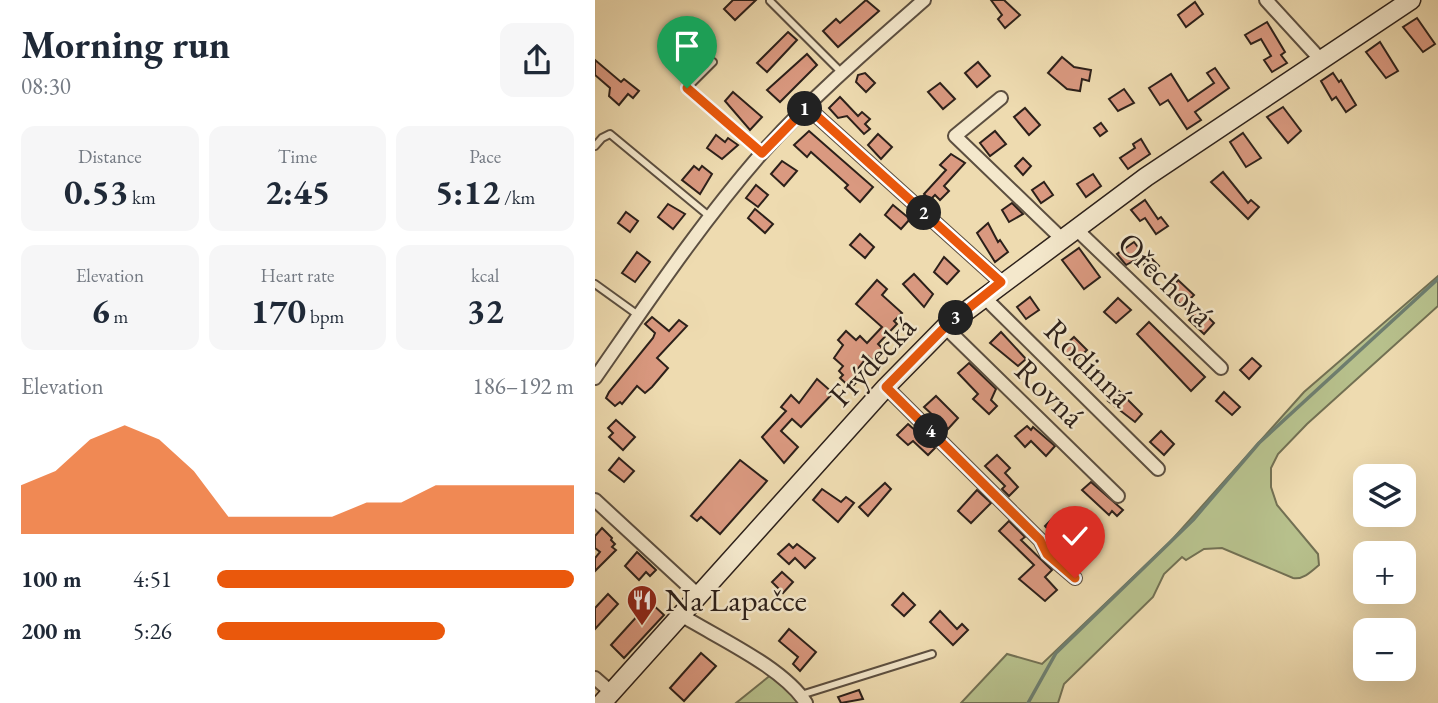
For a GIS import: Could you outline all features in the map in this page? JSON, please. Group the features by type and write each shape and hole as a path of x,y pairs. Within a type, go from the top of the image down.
{"main road":[{"name":"Frýdecká","path":"607,698 886,387 945,327 1068,233 1411,0"}],"street":[{"path":"597,370 709,216 762,153 841,72 925,0"},
{"path":"1266,0 1321,60"},
{"name":"Ořechová","path":"1001,98 955,136 1221,368"},
{"path":"807,107 1001,282"},
{"name":"Rodinná","path":"983,296 1158,468"},
{"name":"Rovná","path":"945,327 1118,496"},
{"path":"886,387 1040,540 1047,554 1075,578"},
{"path":"595,500 698,595"},
{"path":"681,615 765,667 804,699"},
{"path":"595,678 607,698"}],"lane":[{"path":"770,1 841,72"},
{"path":"713,62 687,88 762,153"},
{"path":"595,146 610,134 709,216"},
{"path":"595,285 638,315"},
{"path":"804,699 932,654"}],"green space":[{"path":"1438,276 1438,306 1307,424 1278,454 1271,468 1271,487 1277,505 1318,554 1319,565 1300,578 1293,578 1222,548 1204,549 1186,560 1182,557 1164,574 1153,597 1064,684 1058,703 961,703 1007,654 1042,664 1170,542 1304,392"},
{"path":"772,674 800,703 736,703"}],"building":[{"path":"733,0 756,0 735,20 724,9"},
{"path":"866,0 879,11 838,47 823,31 836,19 840,23"},
{"path":"991,0 1004,0 1020,15 1005,28 998,19 1002,15"},
{"path":"1195,2 1203,14 1186,27 1178,15"},
{"path":"1417,18 1435,44 1423,52 1403,27"},
{"path":"1267,22 1285,52 1281,55 1287,63 1272,72 1264,60 1271,56 1261,39 1251,44 1245,35"},
{"path":"702,24 714,37 691,62 688,59 679,69 668,58 678,47 685,54 697,40 692,35"},
{"path":"788,32 797,40 767,72 757,63"},
{"path":"1380,42 1398,71 1386,78 1366,52"},
{"path":"807,54 817,65 780,102 767,90"},
{"path":"1062,57 1074,67 1091,70 1089,81 1082,79 1080,91 1067,89 1048,73"},
{"path":"595,60 621,82 624,79 639,91 633,98 628,94 619,105 609,96 610,88 595,75"},
{"path":"978,62 990,76 977,87 965,73"},
{"path":"1215,68 1229,88 1195,112 1201,120 1187,129 1168,100 1160,105 1149,88 1171,74 1188,101 1214,83 1207,73"},
{"path":"865,73 875,83 866,92 856,82 858,75"},
{"path":"1333,73 1339,82 1341,80 1356,105 1346,112 1336,97 1332,100 1321,81"},
{"path":"940,83 955,99 943,109 928,92"},
{"path":"1124,89 1134,103 1118,111 1109,99"},
{"path":"733,92 762,117 750,130 725,101"},
{"path":"840,97 858,116 862,112 870,119 865,124 870,129 864,134 847,116 838,118 829,108"},
{"path":"1283,107 1301,131 1288,143 1267,117"},
{"path":"1025,108 1040,125 1029,135 1014,117"},
{"path":"1101,123 1107,131 1100,136 1094,128"},
{"path":"809,131 873,187 860,202 845,188 848,185 811,152 807,157 794,145"},
{"path":"995,131 1006,144 990,156 980,143"},
{"path":"1243,133 1261,158 1246,167 1230,142"},
{"path":"878,134 892,147 881,159 868,145"},
{"path":"716,135 725,142 728,138 738,145 722,159 707,148"},
{"path":"1141,139 1150,154 1128,169 1120,158 1135,148 1133,144"},
{"path":"951,154 965,163 944,186 949,191 940,200 935,195 930,200 924,194 946,170 940,165"},
{"path":"1023,158 1031,166 1023,175 1015,166"},
{"path":"782,161 797,171 784,186 771,174"},
{"path":"694,166 699,170 702,166 712,174 700,194 682,180"},
{"path":"1223,172 1248,203 1251,200 1259,207 1248,219 1211,182"},
{"path":"1093,174 1101,186 1086,197 1077,184"},
{"path":"1044,182 1053,195 1041,203 1032,190"},
{"path":"756,185 768,195 758,207 746,198"},
{"path":"1145,200 1158,219 1161,217 1168,226 1156,234 1145,218 1140,221 1131,210"},
{"path":"1012,203 1023,214 1009,222 1002,210"},
{"path":"668,204 685,214 673,229 658,217"},
{"path":"893,205 910,219 901,229 885,215"},
{"path":"755,209 773,224 765,233 748,218"},
{"path":"626,212 638,221 630,232 618,223"},
{"path":"988,223 998,242 1000,240 1008,252 995,262 977,233"},
{"path":"860,234 874,247 865,258 850,245"},
{"path":"1134,242 1144,255 1126,265 1117,254"},
{"path":"1079,248 1100,277 1084,289 1062,260"},
{"path":"637,252 650,262 635,282 622,273"},
{"path":"944,257 959,271 947,284 934,272"},
{"path":"1151,258 1159,266 1151,273 1144,265"},
{"path":"914,274 933,294 924,307 903,284"},
{"path":"877,280 887,289 882,295 902,313 894,321 897,324 878,344 883,349 872,360 868,356 856,371 862,376 851,388 840,378 843,375 839,371 843,366 834,358 843,345 838,340 846,331 856,340 860,336 867,343 882,327 856,304"},
{"path":"1178,280 1194,295 1190,299 1214,323 1204,334 1189,320 1193,316 1169,293"},
{"path":"1030,297 1039,310 1026,319 1017,307"},
{"path":"1118,298 1131,310 1116,323 1104,312"},
{"path":"652,317 669,331 679,320 687,326 657,358 668,368 652,387 645,393 637,386 622,404 620,402 615,406 606,398 653,338 655,333 645,324"},
{"path":"1149,322 1205,377 1191,391 1137,334"},
{"path":"1001,332 1026,359 1018,366 990,343"},
{"path":"1074,337 1087,350 1074,363 1060,350"},
{"path":"1252,358 1261,366 1249,379 1240,370"},
{"path":"969,363 996,389 991,400 997,406 989,414 973,399 978,394 958,373"},
{"path":"817,379 833,393 801,427 792,419 781,431 798,447 784,463 762,437 786,411 781,407 791,395 799,403"},
{"path":"1119,391 1142,414 1135,422 1108,401"},
{"path":"1224,392 1240,407 1232,415 1216,401"},
{"path":"936,396 958,418 948,429 924,407"},
{"path":"616,420 635,437 623,450 609,437 613,433 608,428"},
{"path":"908,424 935,448 928,455 913,441 908,445 897,435"},
{"path":"1027,426 1031,430 1033,427 1055,446 1046,456 1031,441 1025,447 1015,436"},
{"path":"1161,431 1174,444 1164,455 1150,442"},
{"path":"997,455 1010,468 1005,473 1018,487 1009,496 1002,489 1005,486 985,466"},
{"path":"619,458 634,471 624,482 609,470"},
{"path":"740,460 767,481 720,534 701,517 697,521 691,516"},
{"path":"1091,482 1123,510 1117,516 1112,511 1109,515 1082,490"},
{"path":"885,483 891,489 868,516 859,507"},
{"path":"822,489 841,502 846,497 854,503 838,522 813,500"},
{"path":"977,490 991,503 971,523 958,511"},
{"path":"1055,516 1088,550 1080,557 1055,531 1052,534 1045,526"},
{"path":"1009,521 1025,537 1021,540 1052,570 1045,577 1057,590 1045,601 1019,579 1034,565 999,531"},
{"path":"602,528 612,538 615,544 612,547 616,550 595,571 595,558 600,552 595,548 595,536"},
{"path":"789,544 793,548 797,544 815,558 805,568 795,558 789,564 778,554"},
{"path":"637,552 656,570 650,576 646,572 639,580 625,566"},
{"path":"782,572 793,582 783,593 772,582"},
{"path":"903,593 915,605 904,616 892,605"},
{"path":"608,594 618,604 595,629 595,608"},
{"path":"650,602 664,615 624,658 611,645"},
{"path":"940,611 957,629 962,624 968,630 953,645 930,622"},
{"path":"789,629 816,652 800,671 793,664 798,657 779,641"},
{"path":"701,653 716,666 684,701 670,688"},
{"path":"859,690 863,699 841,703 838,697"}],"waterway":[{"path":"1028,703 1056,653 1193,520 1259,443 1438,279"}],"place":[{"name":"Na Lapačce","path":"642,627"}],"route":[{"path":"687,88 762,153 807,107 1001,282 945,327 886,387 1040,540 1047,554 1075,578"}]}
